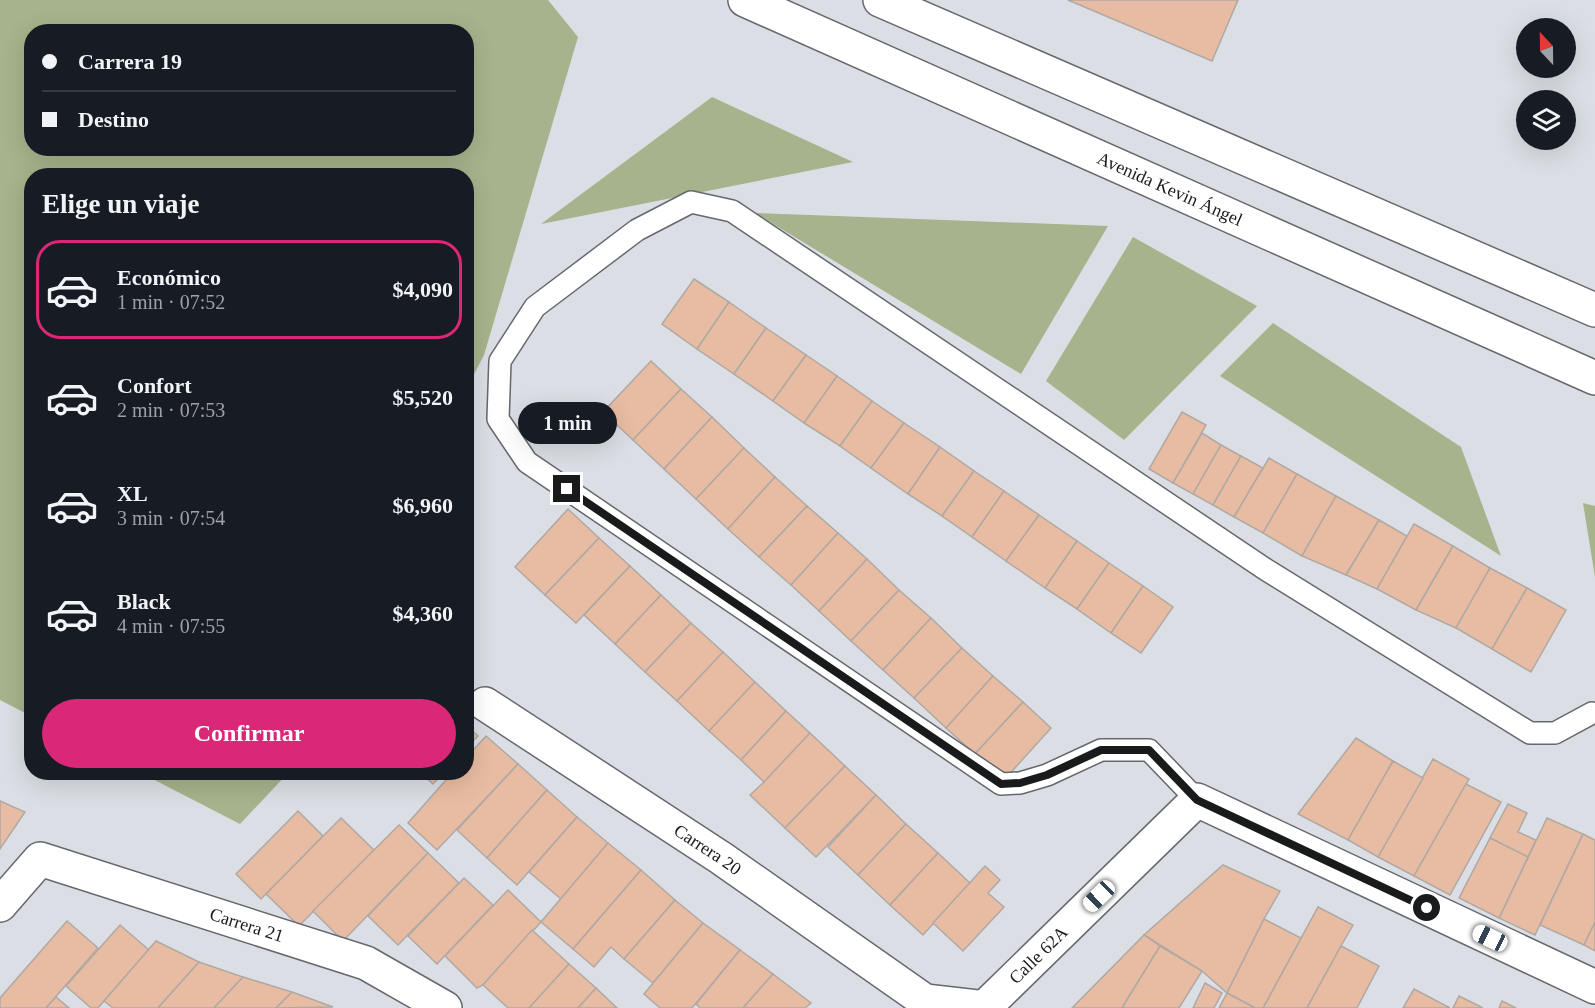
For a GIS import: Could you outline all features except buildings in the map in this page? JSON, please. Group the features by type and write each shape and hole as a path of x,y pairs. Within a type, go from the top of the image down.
{"street":[{"name":"Avenida Kevin Ángel","path":"745,0 1595,378"},
{"path":"880,0 1595,310"},
{"name":"Carrera 20","path":"485,704 721,858 927,1004 984,1008"},
{"path":"1197,800 1595,987"},
{"name":"Calle 62A","path":"984,1008 1197,800"},
{"name":"Carrera 21","path":"0,905 40,859 366,963 445,1008"}],"lane":[{"path":"1197,800 1149,750 1101,750 1047,775 1020,783 1001,784 527,462 498,419 500,361 535,307 637,230 691,202 732,211 1265,569 1530,733 1555,733 1592,713"}],"green space":[{"path":"0,0 548,0 578,37 484,355 474,374 474,168 24,168 24,712 0,700"},
{"path":"712,97 853,162 541,224"},
{"path":"755,213 1108,226 1021,374"},
{"path":"1133,237 1257,306 1124,440 1046,381"},
{"path":"1273,323 1461,447 1501,556 1220,376"},
{"path":"1583,503 1595,506 1595,577"},
{"path":"155,780 281,780 240,824"}],"route":[{"path":"567,489 1001,784 1020,783 1047,775 1101,750 1149,750 1197,800 1427,908"}]}
